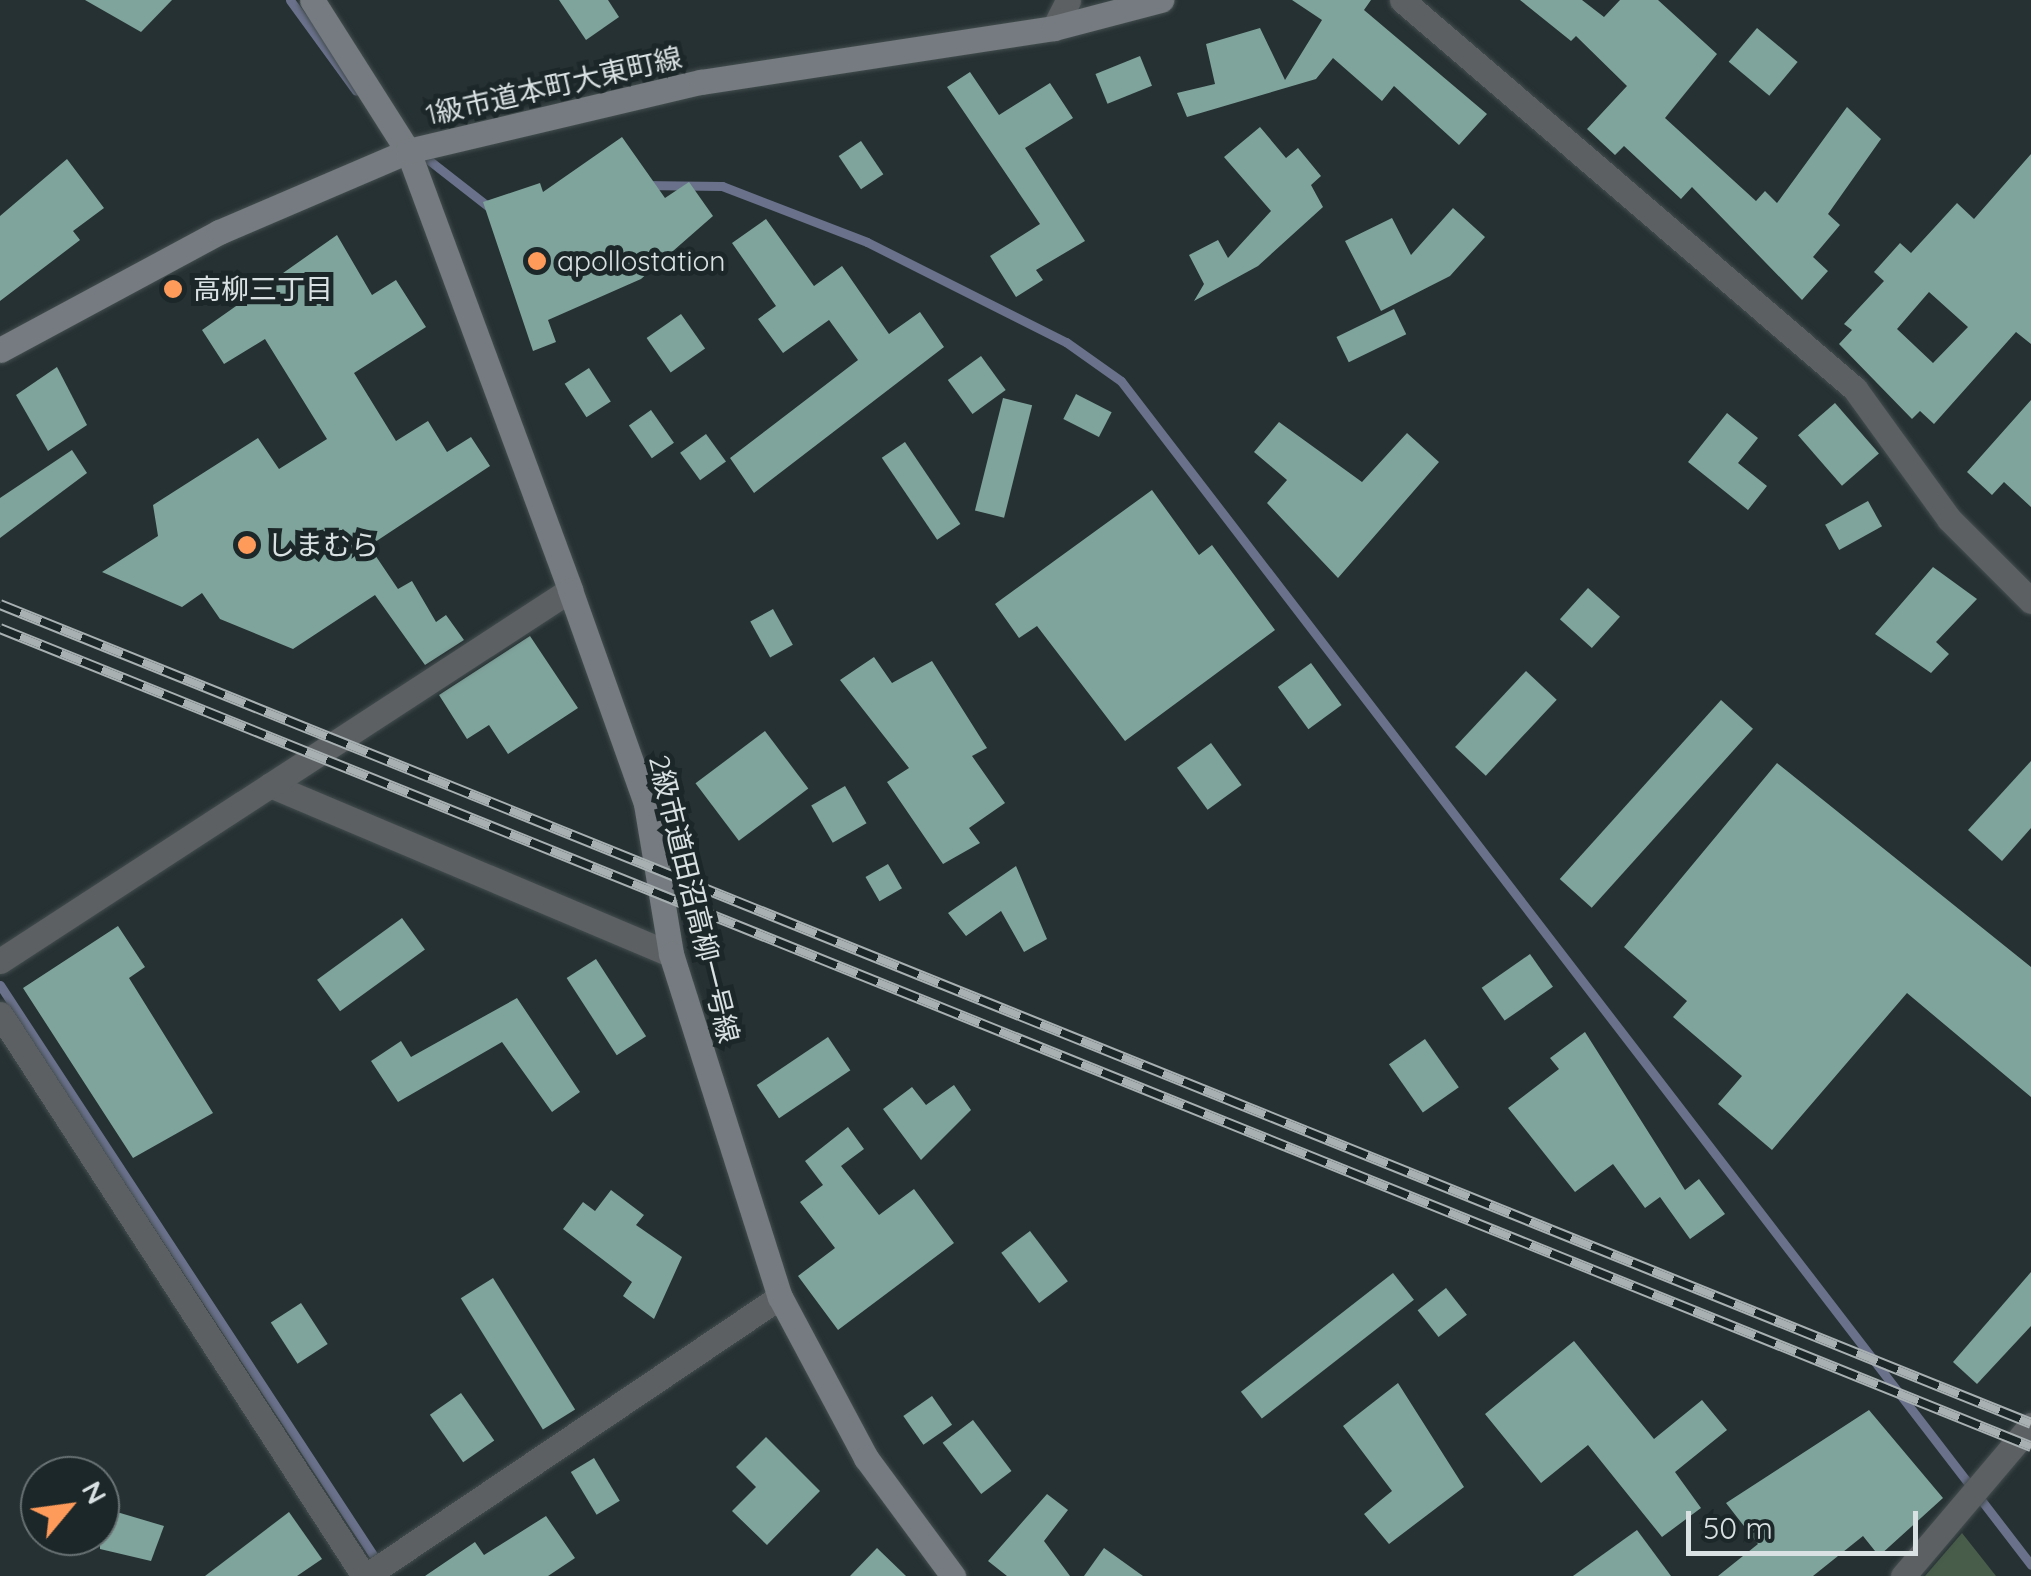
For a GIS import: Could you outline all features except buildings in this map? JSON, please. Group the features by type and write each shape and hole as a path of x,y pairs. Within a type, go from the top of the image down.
{"street":[{"name":"2級市道田沼高柳一号線","path":"312,0 408,151 570,590 646,804 671,954 780,1297 866,1458 954,1576"},
{"path":"1054,28 1068,0"},
{"name":"1級市道本町大東町線","path":"0,350 219,232 408,151 701,82 1054,28 1160,0"},
{"path":"1402,0 1855,389 1949,519 2031,601"},
{"path":"0,961 570,590"},
{"path":"270,786 671,954"},
{"path":"0,1014 365,1576 780,1297"},
{"path":"1903,1576 2031,1425"}],"green space":[{"path":"1962,1533 1996,1576 1925,1576"}],"waterway":[{"path":"290,0 356,91"},
{"path":"421,154 494,211"},
{"path":"642,185 722,186 867,242 1066,342 1121,381 2031,1565"},
{"path":"0,985 379,1564"}],"railway":[{"path":"0,604 2031,1423"},
{"path":"0,628 2031,1446"}],"place":[{"name":"apollostation","path":"537,261"},
{"name":"高柳三丁目","path":"173,289"},
{"name":"しまむら","path":"247,545"}]}
